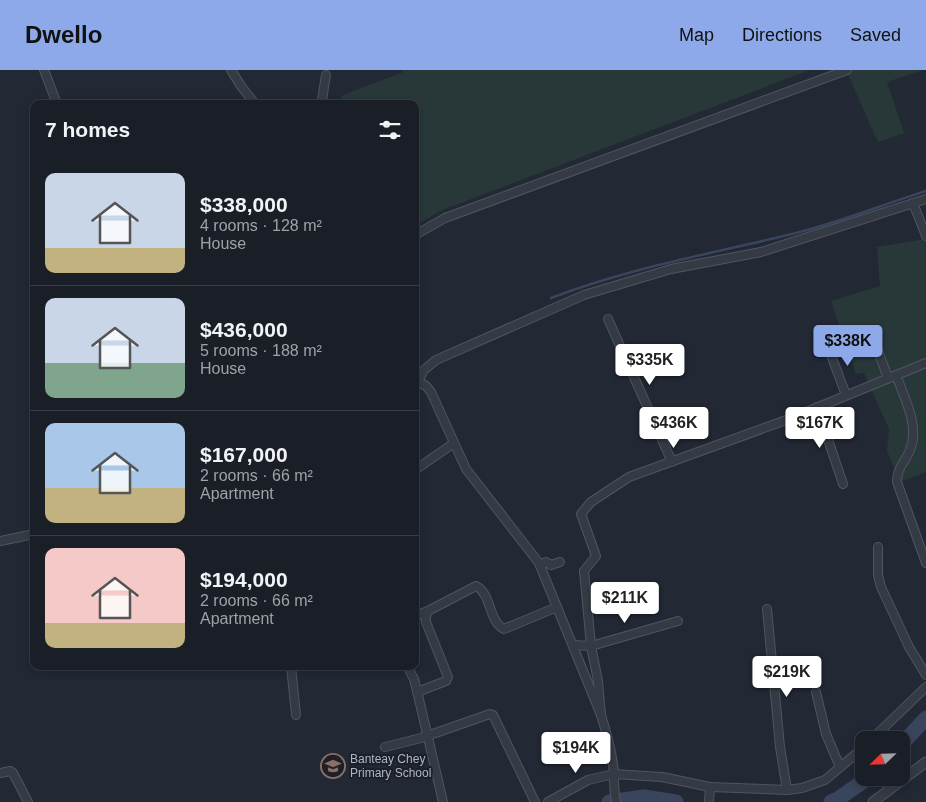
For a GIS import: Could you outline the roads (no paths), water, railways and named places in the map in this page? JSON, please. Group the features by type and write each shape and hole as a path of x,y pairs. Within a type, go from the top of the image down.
{"street":[{"path":"44,70 55,100"},
{"path":"231,70 252,100"},
{"path":"419,233 445,218 847,70"},
{"path":"322,100 326,75"},
{"path":"419,378 424,370 436,360 584,295 671,269 761,252 926,199"},
{"path":"913,203 926,236"},
{"path":"608,319 672,462"},
{"path":"871,332 888,378"},
{"path":"828,347 846,396"},
{"path":"601,715 598,680 591,646 584,571 596,556 581,514 591,502 630,477 818,408 926,363"},
{"path":"896,375 913,426 914,436 910,453 898,470 897,482 926,563"},
{"path":"419,384 426,386 432,392 466,469 540,565 608,736 616,802"},
{"path":"818,408 843,484"},
{"path":"419,467 454,443"},
{"path":"0,540 30,535"},
{"path":"878,547 878,575 881,587 909,647 926,675"},
{"path":"540,565 546,562 551,565 560,562"},
{"path":"419,614 476,586 484,594 496,623 504,630 557,607"},
{"path":"767,609 780,748 787,790"},
{"path":"417,692 446,681 448,677 426,622 428,611"},
{"path":"573,645 591,646 678,621"},
{"path":"291,670 296,715"},
{"path":"409,670 414,679 443,802"},
{"path":"880,731 926,687"},
{"path":"816,692 826,734 840,767"},
{"path":"385,747 428,736 490,714 493,715 535,802"},
{"path":"548,802 588,780 614,774 662,777 709,795 802,788 825,780 855,754"},
{"path":"873,802 926,762"},
{"path":"0,773 10,771 13,774 28,802"}],"waterway":[{"path":"551,298 643,269 816,228 926,191"},
{"path":"910,735 926,718"},
{"path":"831,802 857,786"},
{"path":"609,802 644,797 676,802"}],"place":[{"name":"Banteay Chey Primary School","path":"333,766"}]}
